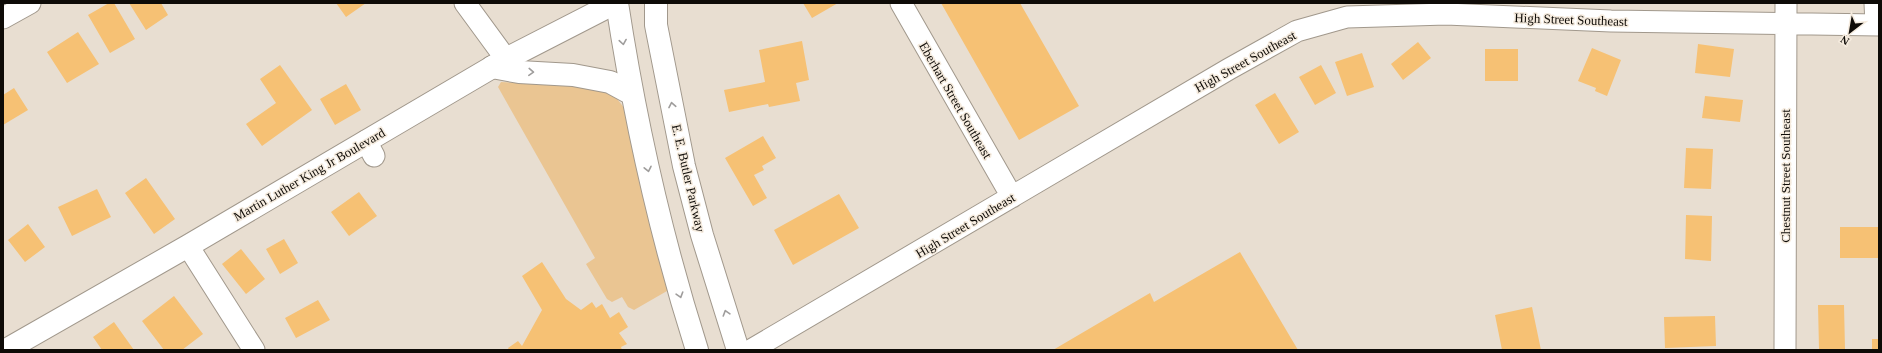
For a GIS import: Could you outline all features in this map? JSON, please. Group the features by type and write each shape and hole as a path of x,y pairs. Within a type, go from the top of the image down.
{"main road":[{"name":"Martin Luther King Jr Boulevard","path":"6,350 188,246 370,148 499,63 616,3"},
{"path":"616,3 632,94 649,174 676,284 697,350"},
{"name":"E. E. Butler Parkway","path":"656,3 656,25 684,166 702,235 738,350"},
{"path":"499,63 519,72 573,75 610,82 632,94"}],"street":[{"name":"Eberhart Street Southeast","path":"901,3 1012,197"},
{"name":"Chestnut Street Southeast","path":"1786,3 1786,350"},
{"path":"1875,3 1877,25"},
{"path":"3,18 27,4"},
{"path":"476,8 499,63"},
{"name":"High Street Southeast","path":"751,350 1229,69 1297,32 1347,17 1446,9 1611,21 1877,25"},
{"path":"188,246 254,350"}],"shaded area":[{"path":"501,82 572,85 599,89 609,93 621,104 626,111 668,289 667,291 634,310 628,307 622,297 612,302 607,299 586,264 595,258 498,87"}],"building":[{"path":"109,3 114,3 135,39 110,53 88,15"},
{"path":"129,3 161,3 168,15 146,30"},
{"path":"336,3 366,3 346,17"},
{"path":"803,3 838,3 812,18"},
{"path":"941,3 1020,3 1079,106 1019,140"},
{"path":"78,32 99,64 67,83 47,52"},
{"path":"802,41 809,80 796,83 800,101 769,107 768,104 729,112 724,90 765,82 759,50"},
{"path":"1418,42 1431,58 1403,80 1391,64"},
{"path":"1698,44 1734,49 1730,77 1695,73"},
{"path":"1592,48 1621,60 1607,96 1595,91 1596,88 1578,81"},
{"path":"1485,49 1518,49 1518,81 1485,81"},
{"path":"1362,53 1374,87 1347,96 1335,62"},
{"path":"280,65 312,110 262,146 246,124 276,103 260,79"},
{"path":"1321,65 1336,93 1315,105 1299,77"},
{"path":"346,84 361,110 335,125 320,99"},
{"path":"14,88 28,110 3,125 3,95"},
{"path":"1275,93 1299,132 1279,144 1255,105"},
{"path":"1705,96 1743,100 1740,122 1702,118"},
{"path":"763,136 776,158 762,166 764,170 754,175 767,198 753,206 725,158"},
{"path":"1686,148 1713,149 1711,189 1684,188"},
{"path":"146,178 175,219 154,234 125,193"},
{"path":"97,189 111,217 72,236 58,207"},
{"path":"359,192 377,216 349,236 331,212"},
{"path":"839,194 859,228 793,265 774,230"},
{"path":"1686,215 1712,216 1711,261 1685,259"},
{"path":"28,224 45,247 25,262 8,240"},
{"path":"1840,227 1879,227 1879,258 1840,258"},
{"path":"284,239 298,263 280,274 266,249"},
{"path":"241,249 265,279 246,294 222,264"},
{"path":"1240,252 1298,350 1053,350 1150,293 1154,302"},
{"path":"542,262 566,299 581,310 592,302 596,308 602,304 610,318 619,312 628,327 619,333 627,344 621,347 622,350 509,350 508,348 518,341 522,346 542,310 522,276"},
{"path":"174,296 203,334 182,350 164,350 142,321"},
{"path":"318,300 330,320 296,338 285,318"},
{"path":"1818,305 1844,305 1845,349 1819,349"},
{"path":"1532,307 1541,350 1502,350 1495,315"},
{"path":"1715,316 1716,346 1665,348 1664,317"},
{"path":"114,322 134,350 102,350 93,337"},
{"path":"1872,339 1879,339 1879,350 1872,350"}]}
